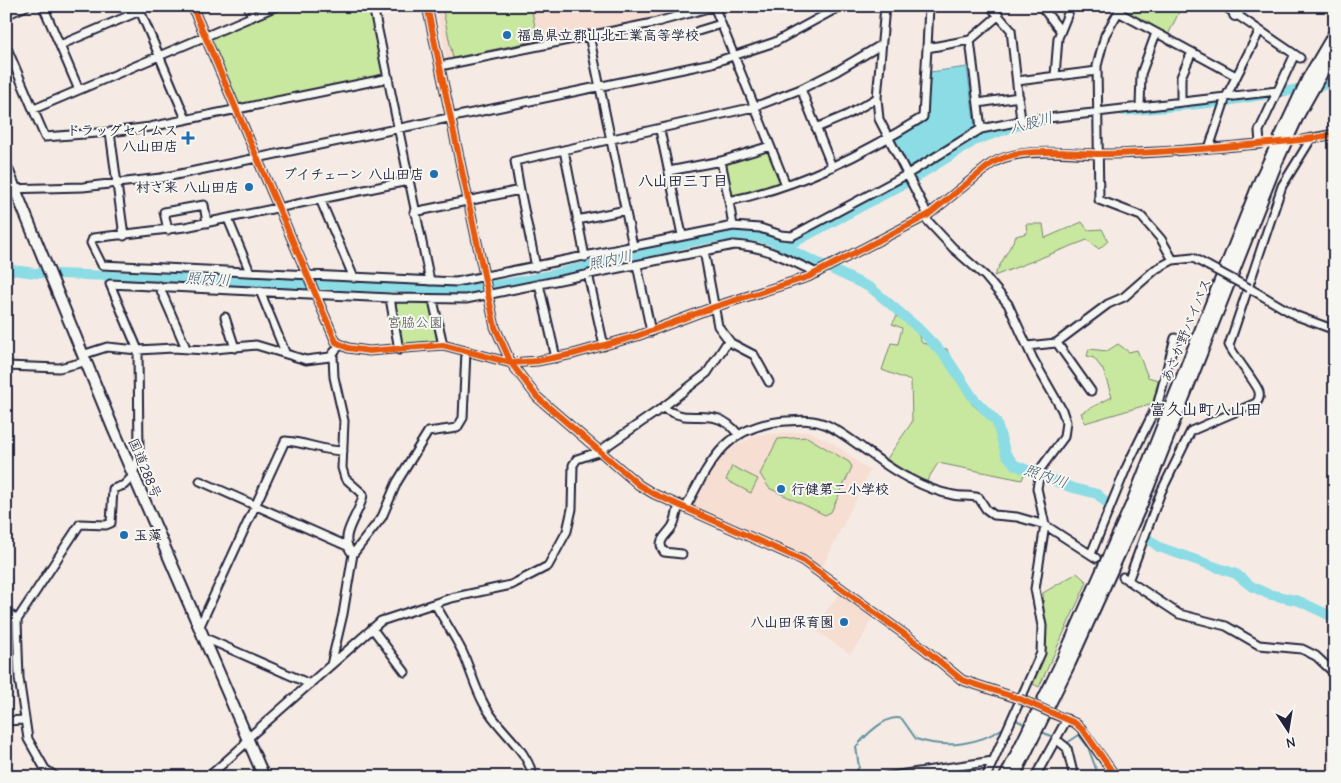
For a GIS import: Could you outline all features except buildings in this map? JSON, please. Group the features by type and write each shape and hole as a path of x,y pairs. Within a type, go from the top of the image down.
{"highway":[{"path":"1235,15 1242,6"},
{"path":"1335,24 1319,49 1294,96 1295,113 1308,105 1335,60"},
{"name":"あさか野バイパス","path":"1005,777 1059,667 1132,505 1260,180 1335,32"},
{"name":"あさか野バイパス","path":"1014,777 1113,571 1155,472 1295,113 1335,50"},
{"name":"国道288号","path":"6,167 9,189 131,477 246,742 264,777"},
{"name":"国道288号","path":"131,477 201,632 246,742 258,777"}],"street":[{"path":"6,15 26,6"},
{"path":"43,6 79,90"},
{"path":"192,6 336,342 357,350 399,350 442,345 511,363 556,358 604,346 651,332 714,307 817,273 926,216 999,159 1062,151 1099,154 1260,144 1259,131 1277,92 1297,57 1224,6"},
{"path":"248,6 252,17"},
{"path":"34,109 277,6"},
{"path":"373,6 389,78 414,212 430,281"},
{"path":"427,6 487,296 497,334 511,363 537,397 598,452 646,490 802,560 922,647 962,680 1020,699 1067,719 1084,731 1116,777"},
{"path":"440,66 662,21 715,6 786,185"},
{"path":"9,189 117,184 161,178 600,87 734,57 775,42 807,27 841,6"},
{"path":"885,6 877,98 879,119 926,216 953,248 985,276 1008,304 1027,346 1062,410 1066,431 1060,444 1041,468 1038,479 1038,497 1045,525 1035,589 1042,626 1042,648 1038,663 986,777"},
{"path":"729,201 786,185 832,167 888,138 923,117 929,6"},
{"path":"990,6 1011,30 1022,121"},
{"path":"1041,6 1060,30"},
{"path":"1055,76 1056,48 1060,30 1071,6"},
{"path":"60,45 139,9 186,120"},
{"path":"1173,260 1161,239 1141,216 1099,200 1099,154 1095,112 1097,71 1101,46 1120,9 1156,33 1236,76"},
{"path":"927,48 970,40 998,16"},
{"path":"698,31 721,24"},
{"path":"1209,148 1226,97 1259,32"},
{"path":"1140,107 1141,74 1156,33"},
{"path":"590,35 633,246"},
{"path":"970,40 981,129"},
{"path":"536,266 515,161 660,130 754,107 801,89 837,72 881,45"},
{"path":"6,46 45,137 110,132 186,120 389,78"},
{"path":"1181,102 1181,77 1192,52"},
{"path":"1017,81 1097,71"},
{"path":"801,89 832,167"},
{"path":"408,182 207,223 168,230 92,239 102,265 456,282 733,226 760,228 781,235 792,236 906,175 981,129 1022,121 1277,92"},
{"path":"978,103 1019,97"},
{"path":"816,128 847,115 877,98"},
{"path":"660,130 682,235"},
{"path":"110,132 124,236"},
{"path":"1302,140 1335,134"},
{"path":"1312,139 1282,186 1229,345 1235,358 1259,390 1260,398 1256,403 1191,431 1161,492 1125,579 1179,614 1226,626 1259,645 1302,649 1316,656 1335,674"},
{"path":"669,171 721,161 770,146"},
{"path":"564,150 585,257"},
{"path":"721,161 733,226"},
{"path":"414,212 520,190"},
{"path":"320,199 354,278"},
{"path":"168,230 164,212 204,205 207,223"},
{"path":"577,220 626,210"},
{"path":"228,218 250,272"},
{"path":"56,777 48,773 34,752 24,720 17,662 17,620 80,524 106,525 111,523 113,489 124,485 131,477 139,455 138,350 110,284 433,300 487,296 734,245 760,247 817,273"},
{"path":"704,251 718,326 728,341 754,355 769,382"},
{"path":"1027,346 1057,343 1108,304 1124,297 1151,273 1173,260 1194,258 1297,316 1335,330"},
{"path":"636,264 651,332"},
{"path":"588,274 604,346"},
{"path":"539,284 556,358"},
{"path":"159,286 186,348"},
{"path":"260,291 285,352"},
{"path":"390,298 399,350"},
{"path":"433,300 442,345"},
{"path":"226,318 235,348"},
{"path":"682,554 664,552 661,545 662,538 672,526 683,505 720,449 738,434 765,423 811,420 845,436 876,459 908,478 950,495 979,498 986,509 996,516 1017,517 1045,525 1093,556 1127,466 1158,403 1175,338"},
{"path":"208,777 372,628 385,620 451,598 511,585 548,566 568,531 572,509 573,465 577,459 598,452 662,408 707,373 728,341"},
{"path":"1057,343 1091,391"},
{"path":"6,366 59,368 107,347 138,350 186,348 205,350 261,345 309,360 333,356"},
{"path":"340,345 333,356 334,377 344,421 344,476 363,494 347,535 347,546"},
{"path":"331,664 343,614 353,554 382,517 397,482 428,432 457,428 462,418 466,351"},
{"path":"662,408 682,416 716,417 732,426 738,434"},
{"path":"310,684 201,632 286,441 314,446 323,451 343,451"},
{"path":"200,481 347,546 353,554"},
{"path":"435,604 460,648 484,705 511,742 519,748 531,768 533,777"},
{"path":"6,611 17,620"},
{"path":"372,628 405,672"},
{"path":"1035,777 1067,719"},
{"path":"6,721 24,720"},
{"path":"1057,740 1067,748 1074,777"},
{"path":"885,777 993,761"}],"shaded area":[{"name":"福島県立郡山北工業高等学校","path":"436,6 702,6 681,13 450,61 446,58"},
{"name":"行健第二小学校","path":"808,431 833,443 870,471 822,568 724,519 692,506 711,471 729,449 757,435"},
{"name":"八山田保育園","path":"841,591 873,616 862,639 850,654 813,629"}],"green space":[{"path":"284,6 369,6 384,76 240,106 209,37"},
{"path":"442,6 531,6 536,32 525,43 453,58"},
{"path":"1129,6 1180,6 1181,8 1168,35 1125,11"},
{"path":"770,151 780,181 777,184 734,196 730,194 726,162"},
{"path":"1082,222 1088,230 1102,229 1108,241 1099,249 1087,240 994,276 1016,236 1027,233 1026,224 1043,224 1045,238"},
{"name":"宮脇公園","path":"394,301 430,304 437,342 403,346"},
{"path":"897,316 915,328 922,343 947,349 954,370 972,404 994,423 1010,457 1026,470 1022,480 938,463 925,484 884,463 912,422 911,381 882,370 891,343 898,344 902,328 892,324"},
{"path":"1118,344 1129,352 1137,350 1148,377 1158,380 1153,403 1085,423 1081,413 1112,397 1103,370 1094,358 1087,356 1089,349 1107,351"},
{"path":"807,437 849,462 852,467 831,512 825,515 769,488 760,474 778,439"},
{"path":"732,466 758,479 751,493 726,480"},
{"path":"1077,573 1087,582 1039,687 1033,684 1046,649 1043,593"}],"water":[{"path":"967,67 975,127 909,167 893,139 926,119 930,72"}],"waterway":[{"name":"八股川","path":"1123,111 1220,102 1335,83"},
{"name":"八股川","path":"785,247 911,180 976,140 1030,121"},
{"name":"照内川","path":"6,269 35,273 456,290 531,279 712,238 727,236 756,237 770,240 871,288 917,327 947,358 974,399 996,421 1006,454 1015,465 1070,487 1097,494 1107,503"},
{"name":"照内川","path":"1147,538 1159,547 1236,574 1251,586 1268,594 1299,601 1335,618"},
{"path":"853,777 859,767 856,747 883,722 890,719 902,719 916,739 939,744 962,744 984,738 1005,727"},
{"path":"1014,719 1026,725"},
{"path":"1042,732 1055,738"},
{"path":"1067,743 1079,735 1088,747 1099,777"}],"tunnel":[{"path":"1300,58 1333,80"},
{"path":"1260,144 1302,140"}],"cycle path":[{"path":"192,6 336,342 348,348 369,351 443,345 511,363 537,361 573,354 637,336 714,307 808,277 928,215 991,164 1002,158 1015,155 1044,152 1100,154 1155,152 1292,141 1335,134"},
{"path":"427,6 495,327 511,363 537,397 639,485 654,494 802,560 922,647 962,680 1020,699 1075,723 1084,731 1116,777"}],"place":[{"name":"福島県立郡山北工業高等学校","path":"507,35"},
{"name":"ドラッグセイムス 八山田店","path":"188,138"},
{"name":"ブイチェーン 八山田店","path":"434,174"},
{"name":"村さ来 八山田店","path":"249,187"},
{"name":"行健第二小学校","path":"781,489"},
{"name":"玉藻","path":"124,535"},
{"name":"八山田保育園","path":"844,622"}],"district":[{"name":"八山田三丁目","path":"683,181"},
{"name":"富久山町八山田","path":"1206,409"}]}
